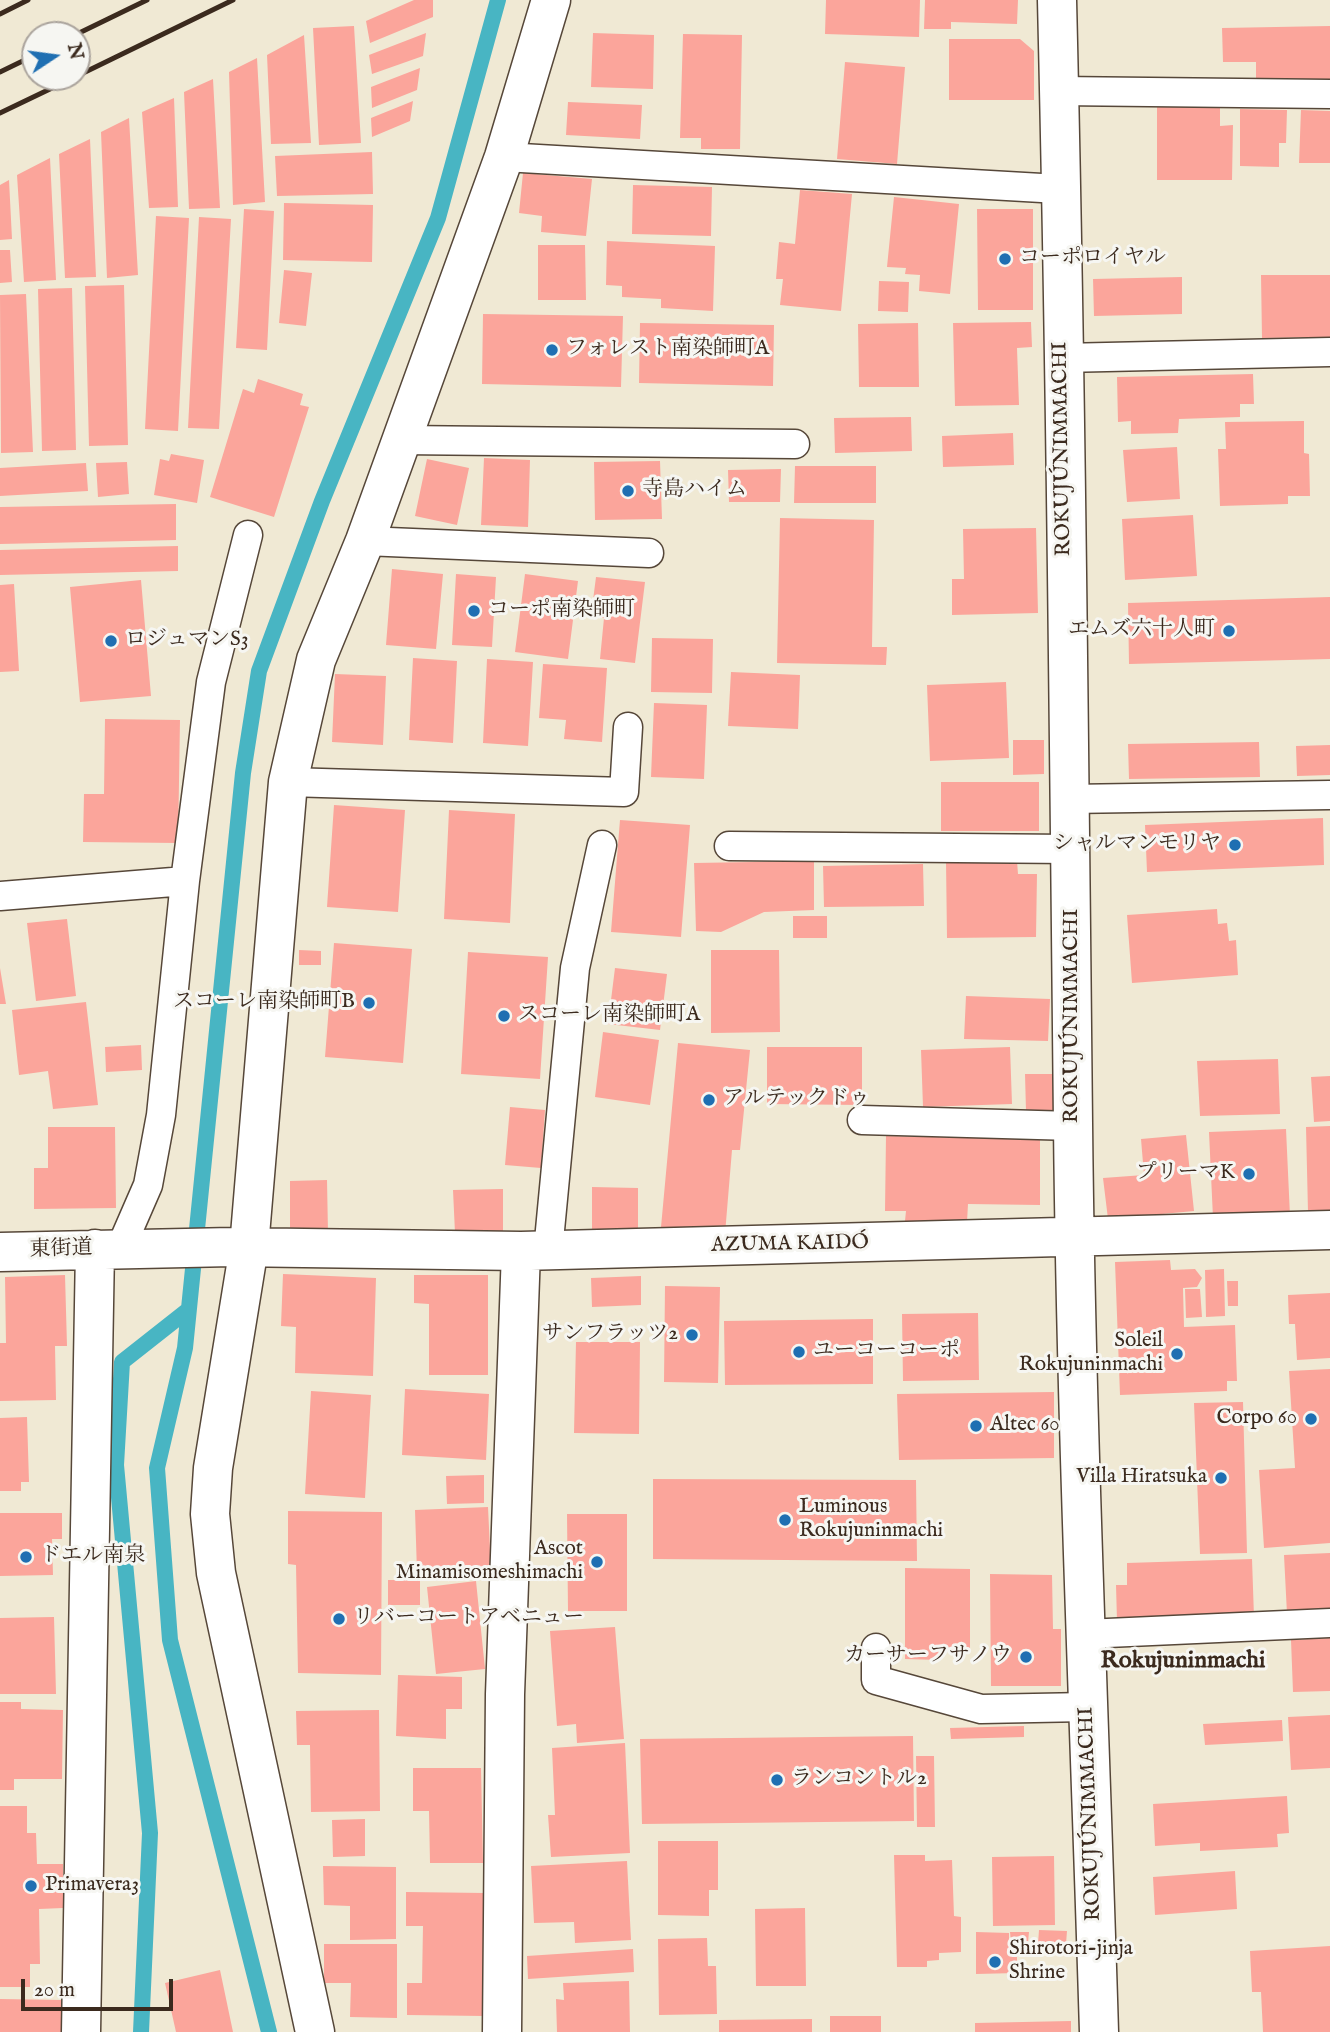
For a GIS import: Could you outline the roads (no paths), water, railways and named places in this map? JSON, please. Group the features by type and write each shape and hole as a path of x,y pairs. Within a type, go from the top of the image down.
{"street":[{"path":"315,2032 216,1573 210,1514 288,782 316,660 365,541 504,157 551,0"},
{"name":"ROKUJÚNIMMACHI","path":"1057,0 1073,1126 1087,1707 1100,2032"},
{"name":"AZUMA KAIDÓ","path":"240,1247 534,1251 1076,1239 1330,1230"},
{"name":"東街道","path":"0,1252 240,1247"},
{"path":"81,2032 120,1248"},
{"path":"493,2031 505,1694 534,1251"}],"lane":[{"path":"1059,92 1330,94"},
{"path":"504,157 1059,189"},
{"path":"1062,358 1330,352"},
{"path":"400,440 795,444"},
{"path":"120,1248 148,1185 161,1115 185,881 211,682 248,535"},
{"path":"365,541 649,553"},
{"path":"288,782 624,792 628,727"},
{"path":"1069,799 1330,795"},
{"path":"534,1251 575,968 602,845"},
{"path":"729,846 1070,849"},
{"path":"0,895 185,881"},
{"path":"862,1120 1073,1126"},
{"path":"1085,1634 1330,1623"},
{"path":"876,1648 876,1680 981,1709 1087,1707"}],"waterway":[{"path":"269,2032 170,1640 157,1468 185,1348 243,773 259,671 322,501 438,218 498,0"},
{"path":"141,2032 150,1833 116,1465 122,1362 188,1310"}],"railway":[{"path":"0,14 28,0"},
{"path":"91,27 147,0"},
{"path":"91,69 233,0"},
{"path":"0,72 21,62"},
{"path":"0,113 46,91"}],"place":[{"name":"コーポロイヤル","path":"1005,259"},
{"name":"フォレスト南染師町A","path":"552,350"},
{"name":"寺島ハイム","path":"628,491"},
{"name":"コーポ南染師町","path":"474,611"},
{"name":"エムズ六十人町","path":"1229,631"},
{"name":"ロジュマンS3","path":"111,641"},
{"name":"シャルマンモリヤ","path":"1235,845"},
{"name":"スコーレ南染師町B","path":"369,1003"},
{"name":"スコーレ南染師町A","path":"504,1016"},
{"name":"アルテックドゥ","path":"709,1100"},
{"name":"プリーマK","path":"1249,1174"},
{"name":"サンフラッツ2","path":"692,1335"},
{"name":"ユーコーコーポ","path":"799,1352"},
{"name":"Soleil Rokujuninmachi","path":"1177,1354"},
{"name":"Corpo 60","path":"1311,1419"},
{"name":"Altec 60","path":"976,1426"},
{"name":"Villa Hiratsuka","path":"1221,1478"},
{"name":"Luminous Rokujuninmachi","path":"785,1520"},
{"name":"ドエル南泉","path":"26,1557"},
{"name":"Ascot Minamisomeshimachi","path":"597,1562"},
{"name":"リバーコートアベニュー","path":"339,1619"},
{"name":"カーサーフサノウ","path":"1026,1657"},
{"name":"ランコントル2","path":"777,1780"},
{"name":"Primavera3","path":"31,1886"},
{"name":"Shirotori-jinja Shrine","path":"995,1962"}],"district":[{"name":"Rokujuninmachi","path":"1183,1662"}]}
